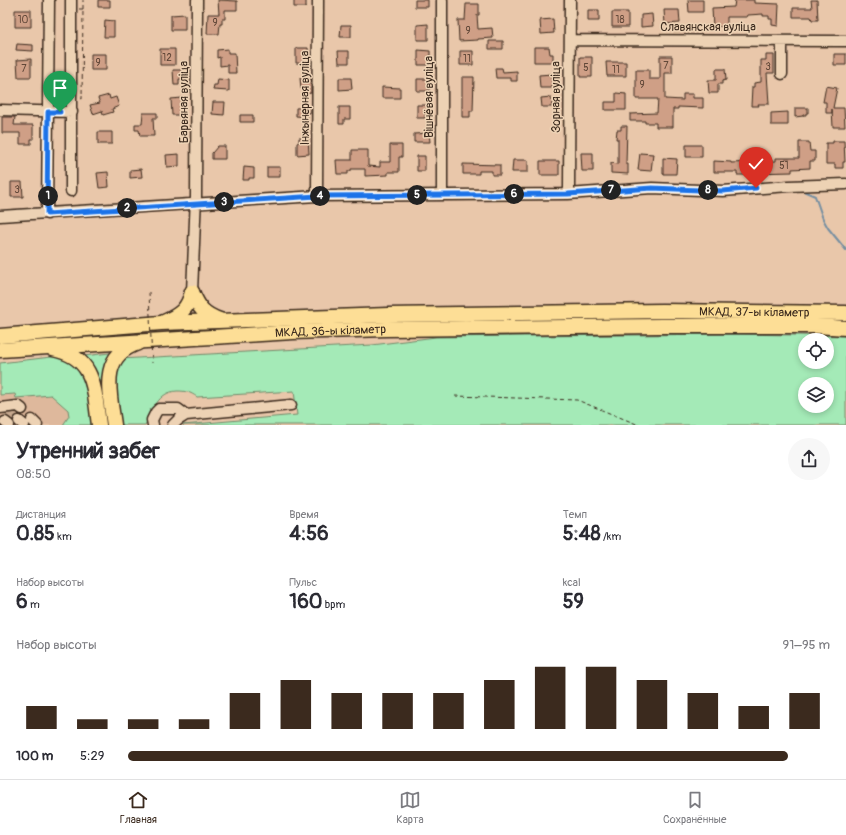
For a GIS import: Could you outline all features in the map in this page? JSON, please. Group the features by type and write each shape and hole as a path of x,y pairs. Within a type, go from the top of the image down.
{"highway":[{"path":"192,292 201,309 207,315 222,320"},
{"path":"161,323 184,309 189,303 192,292"},
{"name":"МКАД, 36-ы кіламетр","path":"0,336 161,323 222,320 388,315 662,312"},
{"name":"МКАД, 37-ы кіламетр","path":"662,312 846,313"},
{"name":"МКАД, 36-ы кіламетр","path":"0,350 293,332 378,329 662,326"},
{"name":"МКАД, 37-ы кіламетр","path":"662,326 816,326 846,328"},
{"path":"114,424 108,379 111,368 122,350 146,340"},
{"path":"39,347 70,354 89,371 94,386 99,425"}],"street":[{"path":"47,214 49,0"},
{"path":"71,0 71,191"},
{"name":"Барвяная вуліца","path":"192,292 196,204 197,0"},
{"name":"Інжынерная вуліца","path":"317,196 318,0"},
{"name":"Вішнёвая вуліца","path":"442,0 442,194"},
{"name":"Зорная вуліца","path":"568,194 570,0"},
{"name":"Славянская вуліца","path":"570,40 846,41"},
{"path":"782,41 782,74"},
{"path":"0,110 72,112"},
{"path":"0,216 317,196 568,194 652,188 723,191 789,186 846,184"},
{"path":"173,425 186,414 291,404"},
{"path":"4,409 18,406 22,409"},
{"path":"154,425 152,420 159,409 178,409 186,414"}],"path":[{"path":"82,9 83,0"},
{"path":"149,292 152,363"},
{"path":"455,396 577,400 639,425"}],"shaded area":[{"path":"48,392 71,411 66,425 0,425 0,396"}],"green space":[{"path":"736,334 798,335 798,369 834,369 834,336 846,336 846,425 183,425 297,415 294,391 197,397 188,392 177,391 170,392 161,398 145,425 117,425 114,366 120,359 372,345 436,337"},
{"path":"110,353 106,362 103,379 110,425 106,425 100,388 83,356"},
{"path":"60,356 74,364 85,381 91,425 63,425 69,416 68,410 51,395 16,398 15,394 0,395 0,363"}],"building":[{"path":"98,0 110,0 110,7 98,7"},
{"path":"218,0 237,1 237,10 225,10 225,19 222,19 222,24 220,24 219,34 207,34 208,14 219,14"},
{"path":"294,0 306,0 306,7 294,7"},
{"path":"415,0 428,0 428,7 415,7"},
{"path":"688,0 703,0 703,12 689,12"},
{"path":"735,0 754,0 754,3 779,4 778,26 772,25 772,19 769,19 769,16 763,16 763,14 748,15 747,17 727,17 727,26 713,27 712,8 734,7"},
{"path":"811,0 817,0 818,20 812,20 811,17 793,17 793,8 812,8"},
{"path":"466,4 479,4 479,15 477,15 478,29 492,28 493,38 459,41 458,20 465,20"},
{"path":"15,10 31,10 31,27 15,27"},
{"path":"588,10 599,10 599,21 588,21"},
{"path":"664,10 679,10 680,23 665,24"},
{"path":"612,12 628,12 628,27 612,27"},
{"path":"185,14 185,30 171,30 171,15"},
{"path":"652,14 653,26 641,27 641,15"},
{"path":"553,19 554,33 541,34 540,20"},
{"path":"105,20 114,21 114,37 104,37"},
{"path":"428,24 428,40 417,40 417,25"},
{"path":"341,25 351,25 351,37 340,37"},
{"path":"489,41 503,41 503,49 489,49"},
{"path":"17,44 33,45 33,51 16,50"},
{"path":"534,47 549,47 550,54 553,54 553,62 534,62"},
{"path":"296,48 308,48 309,63 296,63"},
{"path":"160,49 175,49 175,65 160,65"},
{"path":"228,49 228,53 235,53 236,73 228,73 228,65 220,66 220,57 217,58 217,50"},
{"path":"418,50 430,51 430,65 418,65"},
{"path":"338,51 349,51 349,63 339,63"},
{"path":"460,51 473,51 473,65 460,65"},
{"path":"91,54 106,54 106,70 91,70"},
{"path":"834,54 846,54 846,65 834,65"},
{"path":"766,55 774,55 774,73 767,73 769,104 758,104 759,106 751,106 752,87 754,87 754,83 761,82 761,60 766,60"},
{"path":"660,56 672,56 672,73 665,73 665,99 683,100 683,94 693,94 693,98 703,98 703,108 678,107 678,109 673,109 673,127 656,127 656,123 630,121 630,114 657,113 658,99 636,99 636,70 649,70 649,79 660,79"},
{"path":"580,57 592,57 592,77 580,77"},
{"path":"31,59 31,77 18,77 17,60"},
{"path":"606,62 626,62 626,76 607,76"},
{"path":"495,68 502,68 503,72 517,71 517,81 511,81 511,78 496,78"},
{"path":"716,69 725,69 726,80 722,81 722,84 718,84 718,93 709,93 708,80 716,80"},
{"path":"173,70 185,70 185,79 179,79 179,85 174,85"},
{"path":"552,74 552,88 540,88 539,75"},
{"path":"462,77 474,77 473,111 470,111 470,117 462,117"},
{"path":"300,78 311,78 311,93 305,94 305,88 301,89"},
{"path":"339,78 351,78 352,89 339,90"},
{"path":"218,79 229,80 229,91 213,90 214,85 217,85"},
{"path":"417,79 429,79 429,91 417,91"},
{"path":"826,86 837,88 833,108 844,108 845,127 833,127 832,109 832,113 826,113 826,102 823,102"},
{"path":"382,87 400,88 400,98 382,98"},
{"path":"616,93 626,94 626,110 605,110 605,102 616,102"},
{"path":"109,95 110,99 116,97 119,106 112,109 113,112 103,115 102,111 93,114 90,105 100,103 98,98"},
{"path":"551,97 552,107 542,107 541,98"},
{"path":"182,98 182,115 172,115 171,99"},
{"path":"213,102 225,102 224,115 212,114"},
{"path":"417,105 429,105 429,114 425,114 425,118 417,118"},
{"path":"310,107 310,113 307,113 308,117 296,116 296,108"},
{"path":"339,107 350,107 350,119 344,119 344,124 339,124"},
{"path":"795,108 808,108 808,113 803,116 795,117"},
{"path":"788,112 788,125 771,125 771,113"},
{"path":"143,113 157,113 157,118 153,118 154,136 140,136 139,130 135,130 135,124 142,124"},
{"path":"240,115 253,115 253,122 240,122"},
{"path":"2,117 15,117 14,125 33,125 33,139 31,139 31,144 20,144 20,133 2,133"},
{"path":"621,126 627,126 626,164 628,164 628,174 611,173 611,163 618,164 618,139 616,139 617,130 621,130"},
{"path":"98,132 112,132 112,144 98,144"},
{"path":"429,133 430,142 414,142 414,134"},
{"path":"299,138 308,138 309,154 297,155 297,143 299,142"},
{"path":"833,141 844,141 845,162 843,162 843,168 835,168 835,164 826,164 826,143 833,143"},
{"path":"799,142 809,142 810,151 815,151 815,161 810,161 810,168 792,169 792,172 750,173 750,175 737,175 737,172 714,172 714,161 731,163 776,161 776,158 799,158"},
{"path":"390,145 402,145 402,157 399,157 399,172 388,172 388,175 365,176 365,169 351,169 351,171 348,171 348,174 337,174 336,160 352,160 352,150 368,150 368,166 380,167 380,162 390,162"},
{"path":"686,145 702,145 702,157 686,157"},
{"path":"218,146 225,146 225,159 212,159 212,153"},
{"path":"581,153 593,153 593,171 582,171"},
{"path":"640,153 653,154 651,171 638,170"},
{"path":"179,154 179,166 167,167 166,155"},
{"path":"417,156 425,156 425,171 417,171"},
{"path":"663,158 677,159 676,174 663,174"},
{"path":"513,160 528,160 528,172 512,172"},
{"path":"540,161 559,161 559,175 540,175"},
{"path":"463,164 500,165 500,175 492,175 492,171 479,171 479,174 463,174"},
{"path":"244,167 254,168 254,178 243,180"},
{"path":"267,167 280,167 280,177 267,177"},
{"path":"141,169 142,177 130,178 130,170"},
{"path":"108,172 109,187 99,188 97,173"},
{"path":"11,182 22,182 23,197 11,197"}],"waterway":[{"path":"794,191 801,190 815,196 823,219 828,228 846,250"}],"tunnel":[{"path":"7,411 19,421"}],"route":[{"path":"60,112 48,112 47,214 317,196 576,194 652,188 723,191 756,188"}]}
